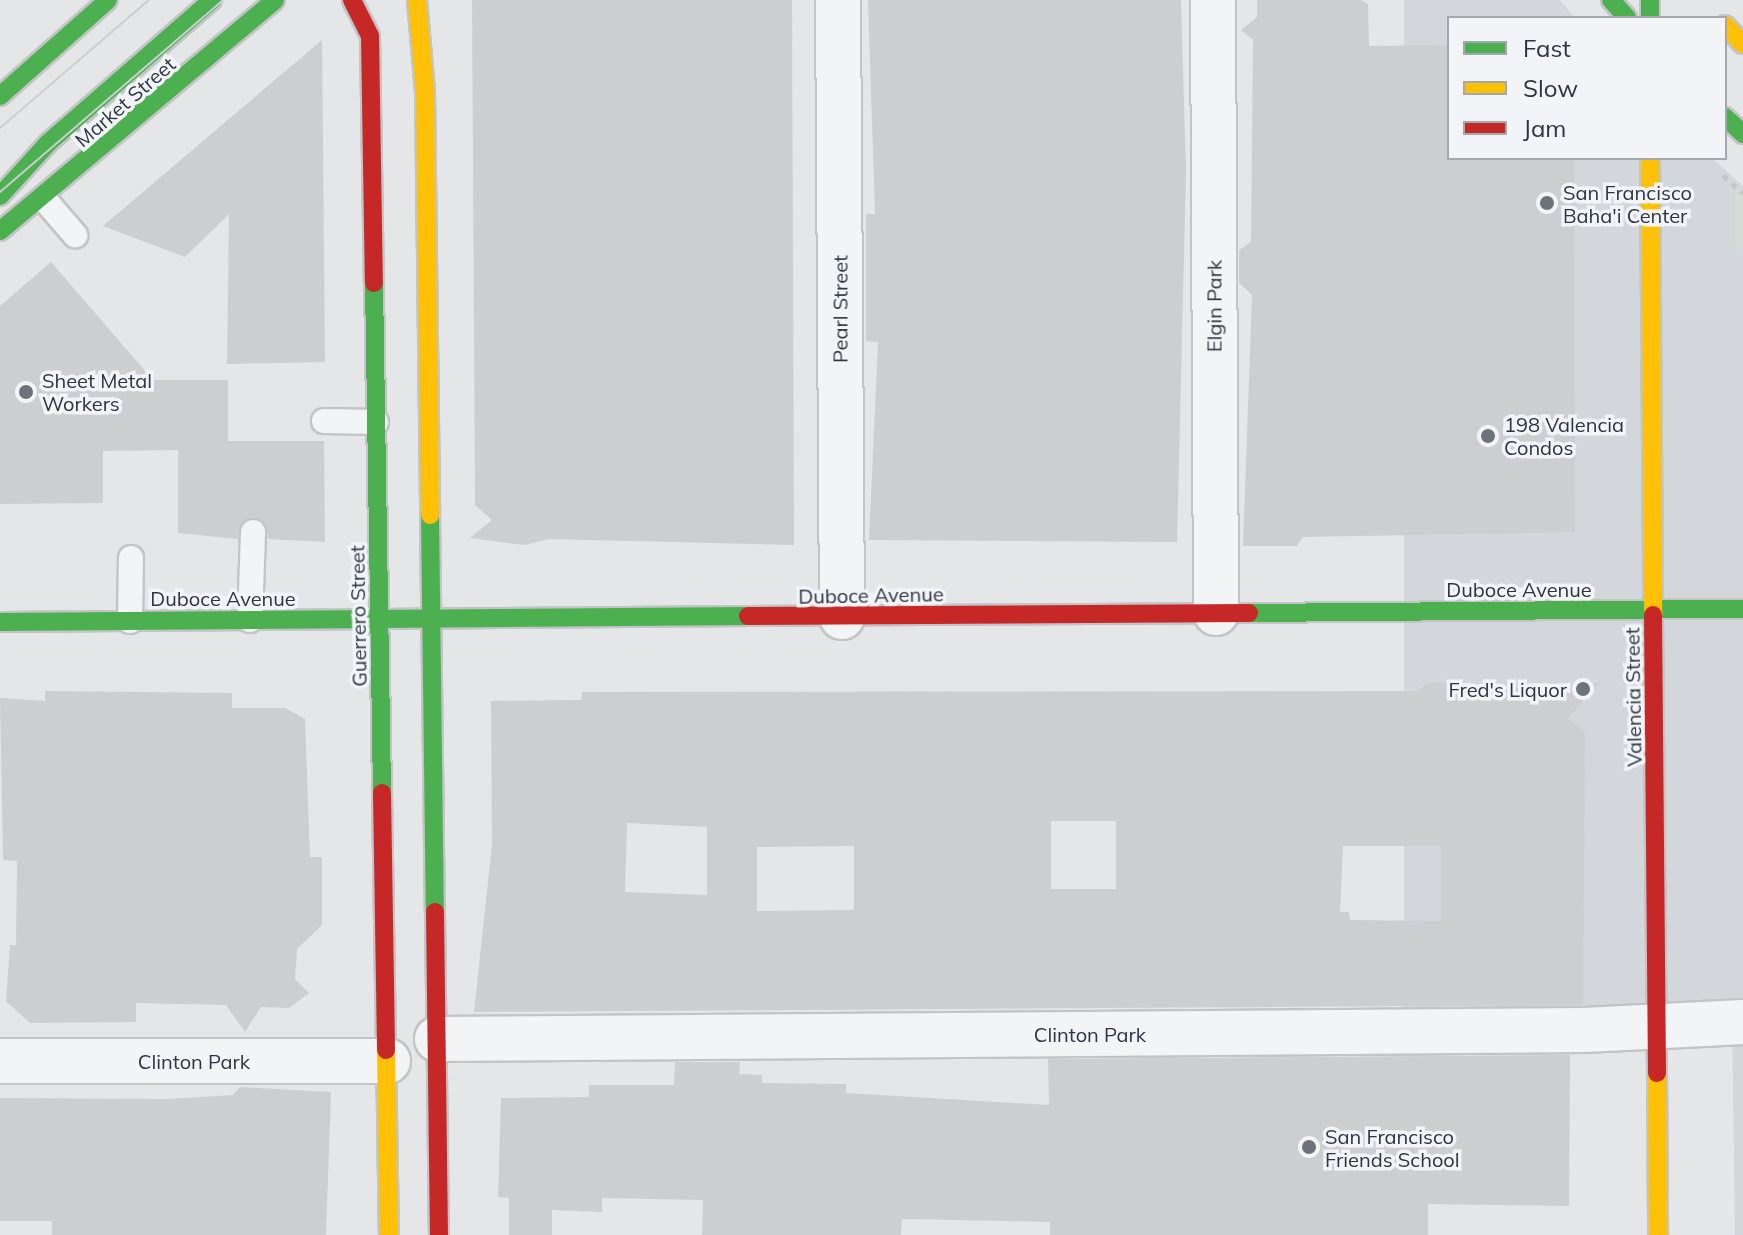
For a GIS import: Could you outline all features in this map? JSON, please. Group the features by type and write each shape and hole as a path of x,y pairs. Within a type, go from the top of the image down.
{"main road":[{"path":"0,96 108,0"},
{"name":"Market Street","path":"0,196 48,143 212,0"},
{"name":"Market Street","path":"0,231 44,199 275,0"},
{"name":"Guerrero Street","path":"352,0 370,36 389,1235"},
{"path":"417,0 433,619 439,1235"},
{"path":"1611,0 1625,16"},
{"path":"1727,27 1743,44"},
{"path":"1727,119 1743,134"},
{"name":"Valencia Street","path":"1650,160 1658,1235"},
{"name":"Duboce Avenue","path":"0,622 1743,609"}],"street":[{"name":"Pearl Street","path":"838,0 842,617"},
{"name":"Elgin Park","path":"1213,0 1216,613"},
{"name":"Clinton Park","path":"437,1039 1743,1022"},
{"name":"Clinton Park","path":"0,1061 388,1061"}],"lane":[{"path":"44,199 75,235"},
{"path":"324,421 376,422"},
{"path":"250,620 253,532"},
{"path":"130,621 131,558"}],"path":[{"path":"1723,175 1743,193"}],"shaded area":[{"path":"1404,0 1560,0 1573,16 1447,16 1447,160 1714,160 1743,186 1743,1235 1735,1235 1732,1015 1404,1016"},
{"path":"1735,187 1743,193 1743,253 1735,245"}],"building":[{"path":"472,0 792,0 794,545 549,539 524,545 470,538 492,520 475,505"},
{"path":"868,0 1181,0 1186,173 1177,542 869,540 878,342 866,341 866,214 875,214"},
{"path":"1257,0 1361,0 1368,4 1369,46 1447,45 1447,160 1574,160 1575,532 1303,537 1297,546 1243,546 1252,295 1239,283 1239,250 1251,242 1253,40 1241,30 1257,17"},
{"path":"322,40 325,362 227,364 229,214 185,257 103,226"},
{"path":"51,262 153,380 228,380 228,441 324,441 325,542 268,539 266,524 254,517 241,523 238,539 178,533 178,450 103,451 103,503 0,504 0,306"},
{"path":"1459,682 1481,690 1600,683 1568,718 1585,732 1583,1005 474,1012 492,844 491,701 581,700 582,692 1418,691 1427,683","holes":["1051,821 1116,821 1116,889 1051,889","627,823 707,827 707,895 625,892","854,846 854,910 757,911 757,847","1343,846 1441,846 1441,921 1350,920 1349,912 1340,912"]},
{"path":"45,691 232,693 232,708 285,708 305,719 310,857 322,857 322,925 297,949 295,979 309,993 289,1008 261,1007 245,1032 226,1005 136,1003 136,1022 30,1023 6,1001 10,945 16,945 17,861 3,860 0,698 45,701"},
{"path":"1570,1055 1569,1206 1428,1204 1428,1235 1050,1235 1050,1222 902,1219 901,1235 702,1235 703,1200 602,1198 602,1212 552,1210 552,1235 509,1235 509,1198 498,1197 501,1098 589,1097 589,1085 674,1085 675,1062 740,1062 739,1074 762,1075 762,1083 846,1084 846,1093 1049,1105 1048,1059"},
{"path":"240,1087 331,1092 326,1235 52,1235 52,1221 0,1221 0,1098 168,1099 233,1095"}],"tram line":[{"path":"0,128 149,0"},
{"path":"0,192 223,0"}],"traffic: fast":[{"path":"0,96 108,0"},
{"path":"0,196 48,143 212,0"},
{"path":"0,231 275,0"},
{"path":"1611,0 1625,16"},
{"path":"1650,0 1650,16"},
{"path":"1727,119 1743,134"},
{"path":"374,283 382,793"},
{"path":"430,515 435,912"},
{"path":"1249,613 1743,609"},
{"path":"0,622 748,616"}],"traffic: slow":[{"path":"417,0 425,92 430,515"},
{"path":"1727,27 1743,44"},
{"path":"1650,160 1653,615"},
{"path":"386,1050 389,1235"},
{"path":"1657,1073 1658,1235"}],"traffic: jam":[{"path":"352,0 370,36 374,283"},
{"path":"748,616 1249,613"},
{"path":"1653,615 1657,1073"},
{"path":"382,793 386,1050"},
{"path":"435,912 439,1235"}],"place":[{"name":"San Francisco Baha'i Center","path":"1547,203"},
{"name":"Sheet Metal Workers","path":"26,392"},
{"name":"198 Valencia Condos","path":"1488,436"},
{"name":"Fred's Liquor","path":"1583,689"},
{"name":"San Francisco Friends School","path":"1309,1147"}]}
